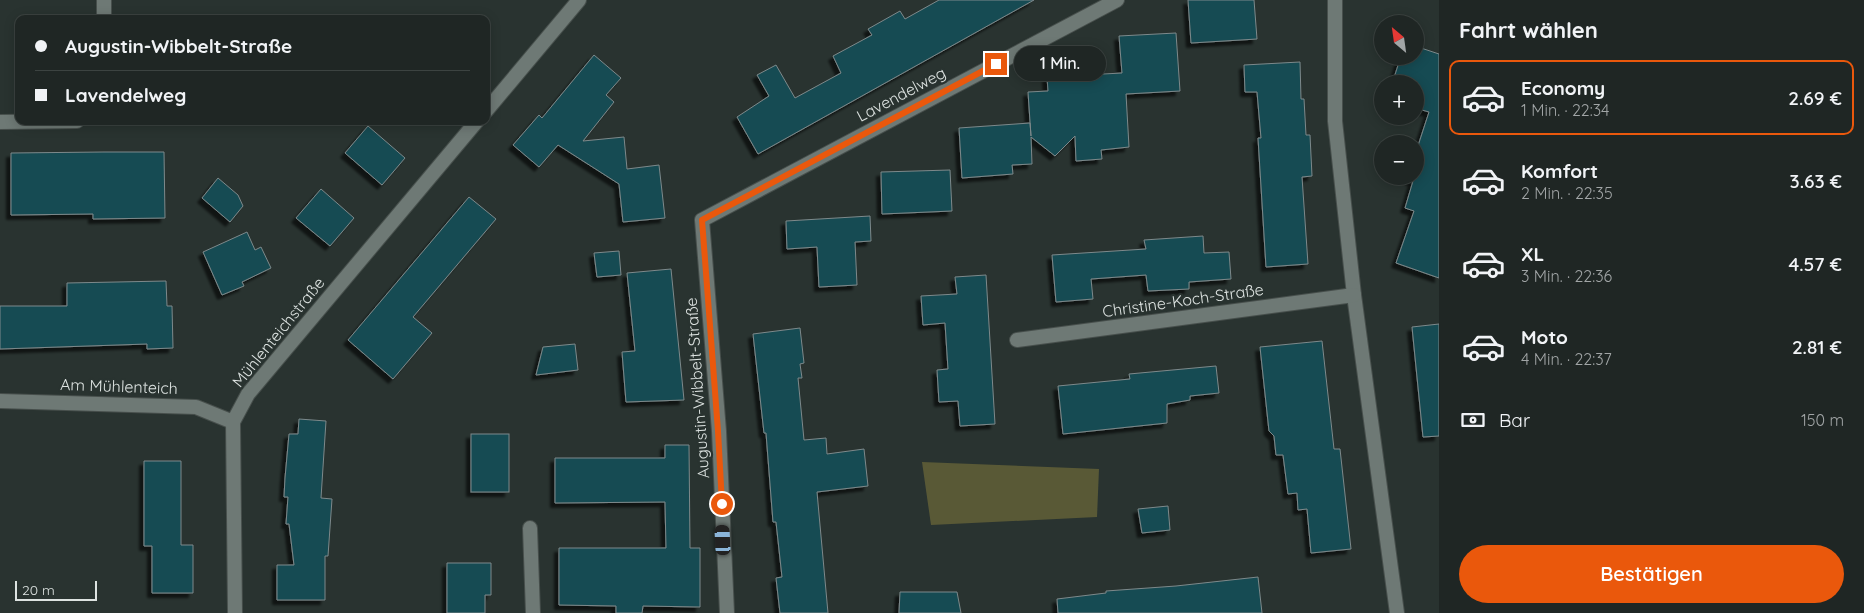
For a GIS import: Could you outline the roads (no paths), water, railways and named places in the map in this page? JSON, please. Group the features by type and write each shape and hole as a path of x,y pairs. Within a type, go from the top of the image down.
{"street":[{"path":"104,0 104,15"},
{"path":"490,105 579,0"},
{"name":"Lavendelweg","path":"702,220 1117,0"},
{"path":"1335,0 1335,121 1354,295 1397,613"},
{"path":"0,122 15,122"},
{"name":"Mühlenteichstraße","path":"234,613 233,422 248,394 474,125"},
{"name":"Augustin-Wibbelt-Straße","path":"702,220 718,431 726,613"},
{"name":"Christine-Koch-Straße","path":"1017,340 1354,295"},
{"name":"Am Mühlenteich","path":"0,401 196,407 233,422"},
{"path":"530,528 533,613"}]}
